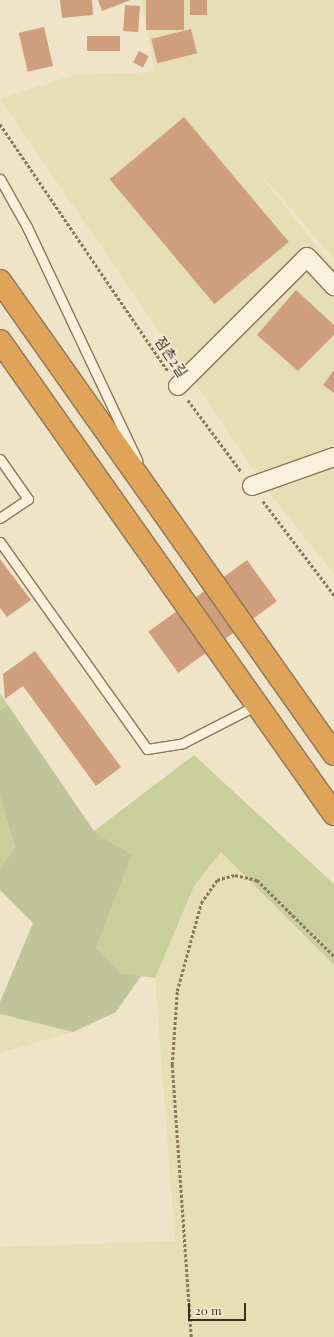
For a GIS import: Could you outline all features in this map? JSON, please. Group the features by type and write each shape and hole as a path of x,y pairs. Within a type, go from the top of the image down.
{"highway":[{"path":"0,281 334,754"},
{"path":"0,340 256,706 334,814"}],"street":[{"path":"178,386 307,257 334,286"},
{"path":"252,486 334,458"}],"lane":[{"path":"0,179 27,227 159,506"},
{"path":"0,459 28,499 0,518"},
{"path":"0,542 147,749 183,743 256,706"}],"path":[{"name":"점촌2길","path":"0,124 178,386 334,595"},
{"path":"191,1337 172,1065 177,991 201,903 217,880 234,875 256,880 334,956"}],"shaded area":[{"path":"141,0 334,0 334,259 246,157 334,268 334,574 274,499 0,99 74,75 155,72"},
{"path":"221,852 334,965 334,1337 0,1337 0,1247 175,1241 155,978 194,886"},
{"path":"0,1014 73,1032 0,1053"}],"green space":[{"path":"0,693 8,705 0,710"},
{"path":"8,705 94,831 132,855 96,948 122,974 141,976 116,1012 73,1032 0,1014 0,1002 33,923 0,890 0,868 15,847 0,797 0,710"},
{"path":"194,755 334,884 334,965 221,852 194,886 155,978 122,974 96,948 132,855 94,831"},
{"path":"0,797 15,847 0,868"}],"building":[{"path":"60,0 92,0 93,15 62,18"},
{"path":"98,0 131,0 102,11"},
{"path":"146,0 184,0 184,30 146,30"},
{"path":"190,0 207,0 207,15 190,15"},
{"path":"125,5 140,6 138,32 123,31"},
{"path":"44,27 53,66 28,72 19,33"},
{"path":"191,29 197,53 157,63 151,39"},
{"path":"87,36 120,36 120,51 87,51"},
{"path":"139,51 149,56 143,68 133,63"},
{"path":"184,117 289,242 214,304 110,179"},
{"path":"296,290 334,325 334,335 298,371 257,335"},
{"path":"334,370 334,393 323,385"},
{"path":"0,559 31,600 7,617 0,608"},
{"path":"247,560 277,601 178,673 148,632"},
{"path":"35,651 121,767 96,786 23,686 5,699 3,674"}]}
